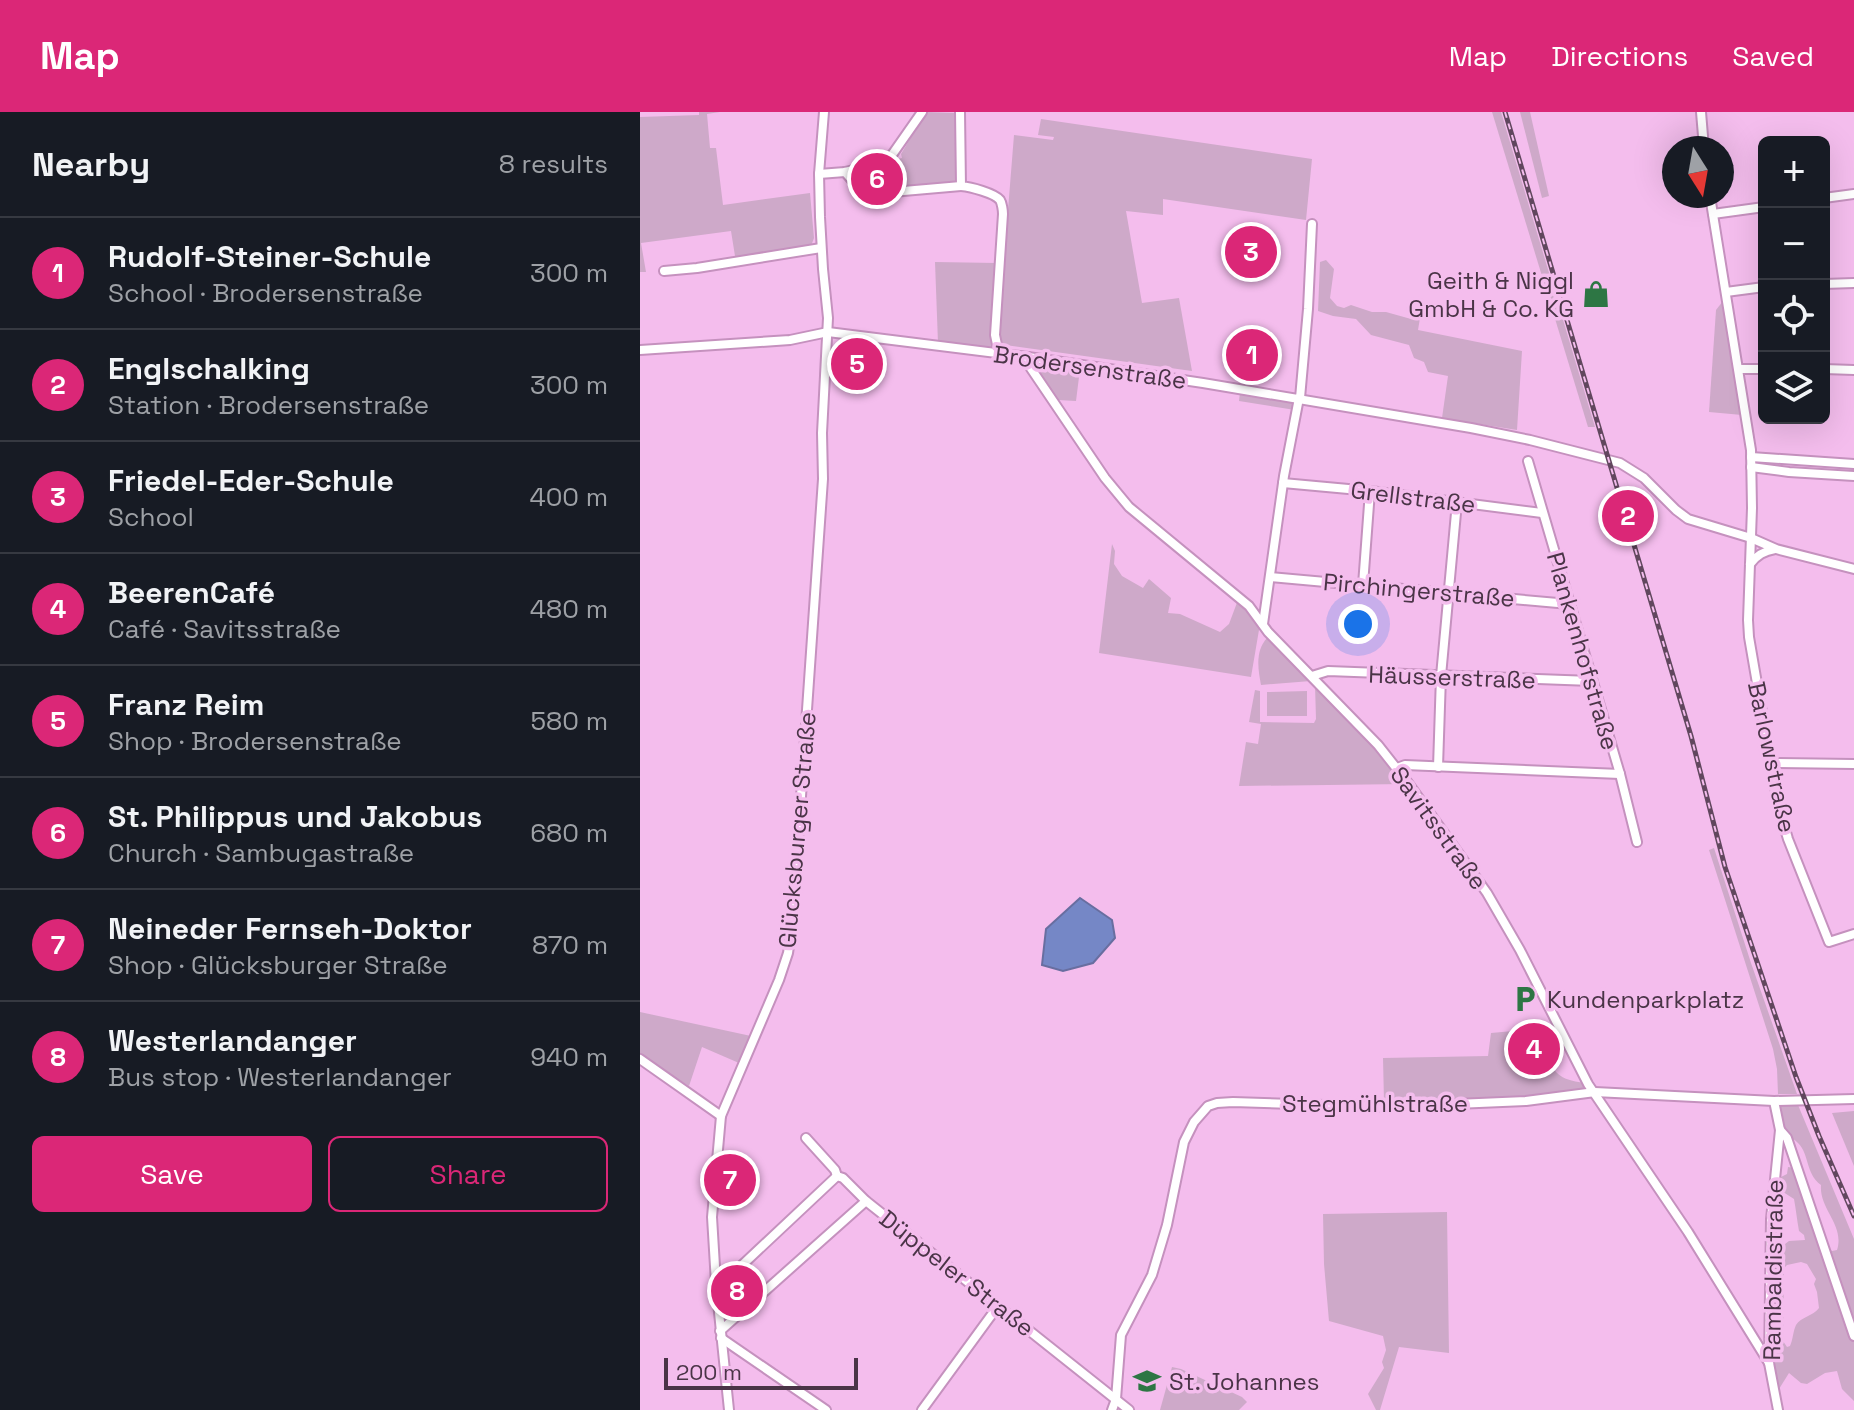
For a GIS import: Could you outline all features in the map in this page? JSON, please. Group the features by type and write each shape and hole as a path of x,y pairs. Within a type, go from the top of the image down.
{"street":[{"name":"Glücksburger Straße","path":"729,1410 712,1217 721,1116 779,980 788,953 792,926 823,479 822,433 828,332 819,174 824,112"},
{"path":"819,174 845,172 887,162 922,112"},
{"path":"960,112 961,186"},
{"path":"1701,112 1703,136"},
{"path":"845,172 869,194 961,186 999,199 1003,214 995,335 999,354"},
{"path":"1830,197 1854,194"},
{"name":"Barlowstraße","path":"1712,208 1747,418 1751,457 1749,637 1778,805 1788,839 1829,942 1854,934"},
{"path":"1713,214 1758,208"},
{"path":"1263,624 1283,483 1299,398 1312,224"},
{"path":"664,271 821,248"},
{"path":"1830,284 1854,283"},
{"path":"1726,292 1758,288"},
{"name":"Brodersenstraße","path":"640,350 790,340 828,332 1028,357 1299,398 1471,428 1608,458 1634,470 1688,519 1776,549 1854,569"},
{"name":"Savitsstraße","path":"1028,357 1030,367 1105,478 1129,507 1249,606 1268,632 1397,768 1487,893 1546,999 1588,1084 1688,1232 1769,1363"},
{"path":"1739,369 1758,369"},
{"path":"1830,369 1854,370"},
{"path":"1751,457 1854,464"},
{"name":"Plankenhofstraße","path":"1528,461 1637,842"},
{"path":"1751,467 1854,476"},
{"name":"Grellstraße","path":"1283,483 1542,513"},
{"path":"1363,585 1370,491"},
{"path":"1438,767 1441,676 1457,502"},
{"path":"1750,564 1756,556 1776,549"},
{"name":"Pirchingerstraße","path":"1270,577 1569,604"},
{"name":"Häusserstraße","path":"1312,676 1328,671 1592,681"},
{"path":"1770,763 1854,764"},
{"path":"1397,768 1405,765 1620,774"},
{"path":"640,1059 721,1116"},
{"name":"Stegmühlstraße","path":"1116,1399 1121,1335 1152,1275 1167,1225 1184,1142 1194,1122 1208,1106 1233,1102 1385,1107 1526,1101 1595,1092 1774,1101 1854,1099"},
{"path":"1774,1101 1780,1130 1787,1138 1854,1336"},
{"name":"Rambaldistraße","path":"1778,1410 1769,1363 1771,1219 1780,1130"},
{"name":"Düppeler Straße","path":"806,1138 837,1176 843,1178 866,1201 1129,1410"},
{"path":"745,1310 742,1303 720,1283 837,1176"},
{"path":"826,1410 720,1334 866,1201"},
{"path":"922,1410 998,1306"},
{"path":"1112,1410 1116,1399"}],"shaded area":[{"path":"699,112 720,112 707,114 710,148 716,148 723,205 810,193 814,238 811,246 740,259 735,256 731,231 641,243 646,272 640,272 640,117 699,115"},
{"path":"926,112 956,113 957,185 871,192 858,184 858,171 895,165 894,160 902,158 901,154"},
{"path":"1492,112 1501,112 1595,427 1588,427"},
{"path":"1520,112 1530,112 1549,196 1542,198"},
{"path":"1041,119 1312,159 1306,220 1163,199 1163,215 1126,211 1142,303 1179,298 1192,371 1002,346 998,335 1014,135 1053,140 1054,137 1038,135"},
{"path":"1326,260 1334,269 1330,298 1337,306 1344,308 1351,305 1372,312 1420,318 1418,330 1522,351 1517,430 1442,418 1448,376 1428,372 1424,362 1414,358 1409,345 1371,335 1356,319 1318,311 1320,262"},
{"path":"935,262 997,263 994,342 989,350 938,343"},
{"path":"1723,301 1742,415 1709,412 1716,310"},
{"path":"1043,364 1080,369 1076,401 1058,400 1037,372 1037,366"},
{"path":"1240,392 1296,400 1295,410 1239,401"},
{"path":"1112,544 1114,564 1122,576 1143,588 1149,579 1171,598 1168,613 1180,614 1220,632 1229,624 1238,600 1260,624 1251,677 1099,653"},
{"path":"1267,638 1311,681 1261,685 1259,654"},
{"path":"1315,685 1376,748 1405,784 1239,786 1246,742 1258,744 1261,724 1249,722 1255,690 1260,691 1260,722 1314,723"},
{"path":"1307,691 1307,716 1267,716 1267,692"},
{"path":"1714,848 1797,1094 1778,1094 1773,1049 1709,850"},
{"path":"640,1012 751,1036 739,1063 702,1047 689,1086 640,1055"},
{"path":"1519,1031 1545,1045 1541,1052 1555,1070 1568,1080 1585,1083 1585,1090 1484,1099 1384,1102 1383,1058 1488,1056 1491,1033"},
{"path":"1798,1105 1854,1239 1854,1401 1842,1389 1837,1371 1825,1373 1807,1384 1789,1373 1776,1389 1771,1345 1773,1253 1789,1241 1805,1240 1799,1231 1794,1199 1775,1184 1777,1179 1787,1174 1788,1167 1794,1168 1829,1249 1837,1250 1839,1241 1821,1194 1821,1185 1812,1175 1802,1148 1786,1134 1778,1106","holes":["1801,1262 1807,1264 1816,1279 1814,1284 1819,1308 1798,1322 1787,1347 1783,1341 1784,1268"]},
{"path":"1854,1111 1854,1166 1832,1113"},
{"path":"1447,1212 1449,1353 1399,1347 1380,1410 1376,1410 1368,1394 1384,1368 1382,1362 1386,1350 1383,1336 1329,1321 1323,1214"},
{"path":"1172,1367 1242,1397 1247,1402 1239,1410 1160,1410"}],"water":[{"path":"1080,898 1112,920 1115,938 1093,963 1063,971 1042,965 1046,929"}],"railway":[{"path":"1505,112 1691,736 1725,867 1796,1077 1854,1216"}],"place":[{"name":"St. Philippus und Jakobus","path":"877,179"},
{"name":"Friedel-Eder-Schule","path":"1251,252"},
{"name":"Geith & Niggl GmbH & Co. KG","path":"1596,294"},
{"name":"Rudolf-Steiner-Schule","path":"1252,355"},
{"name":"Franz Reim","path":"857,364"},
{"name":"Englschalking","path":"1628,516"},
{"name":"Kundenparkplatz","path":"1525,999"},
{"name":"BeerenCafé","path":"1534,1049"},
{"name":"Neineder Fernseh-Doktor","path":"730,1180"},
{"name":"Westerlandanger","path":"737,1291"},
{"name":"St. Johannes","path":"1147,1381"}]}
